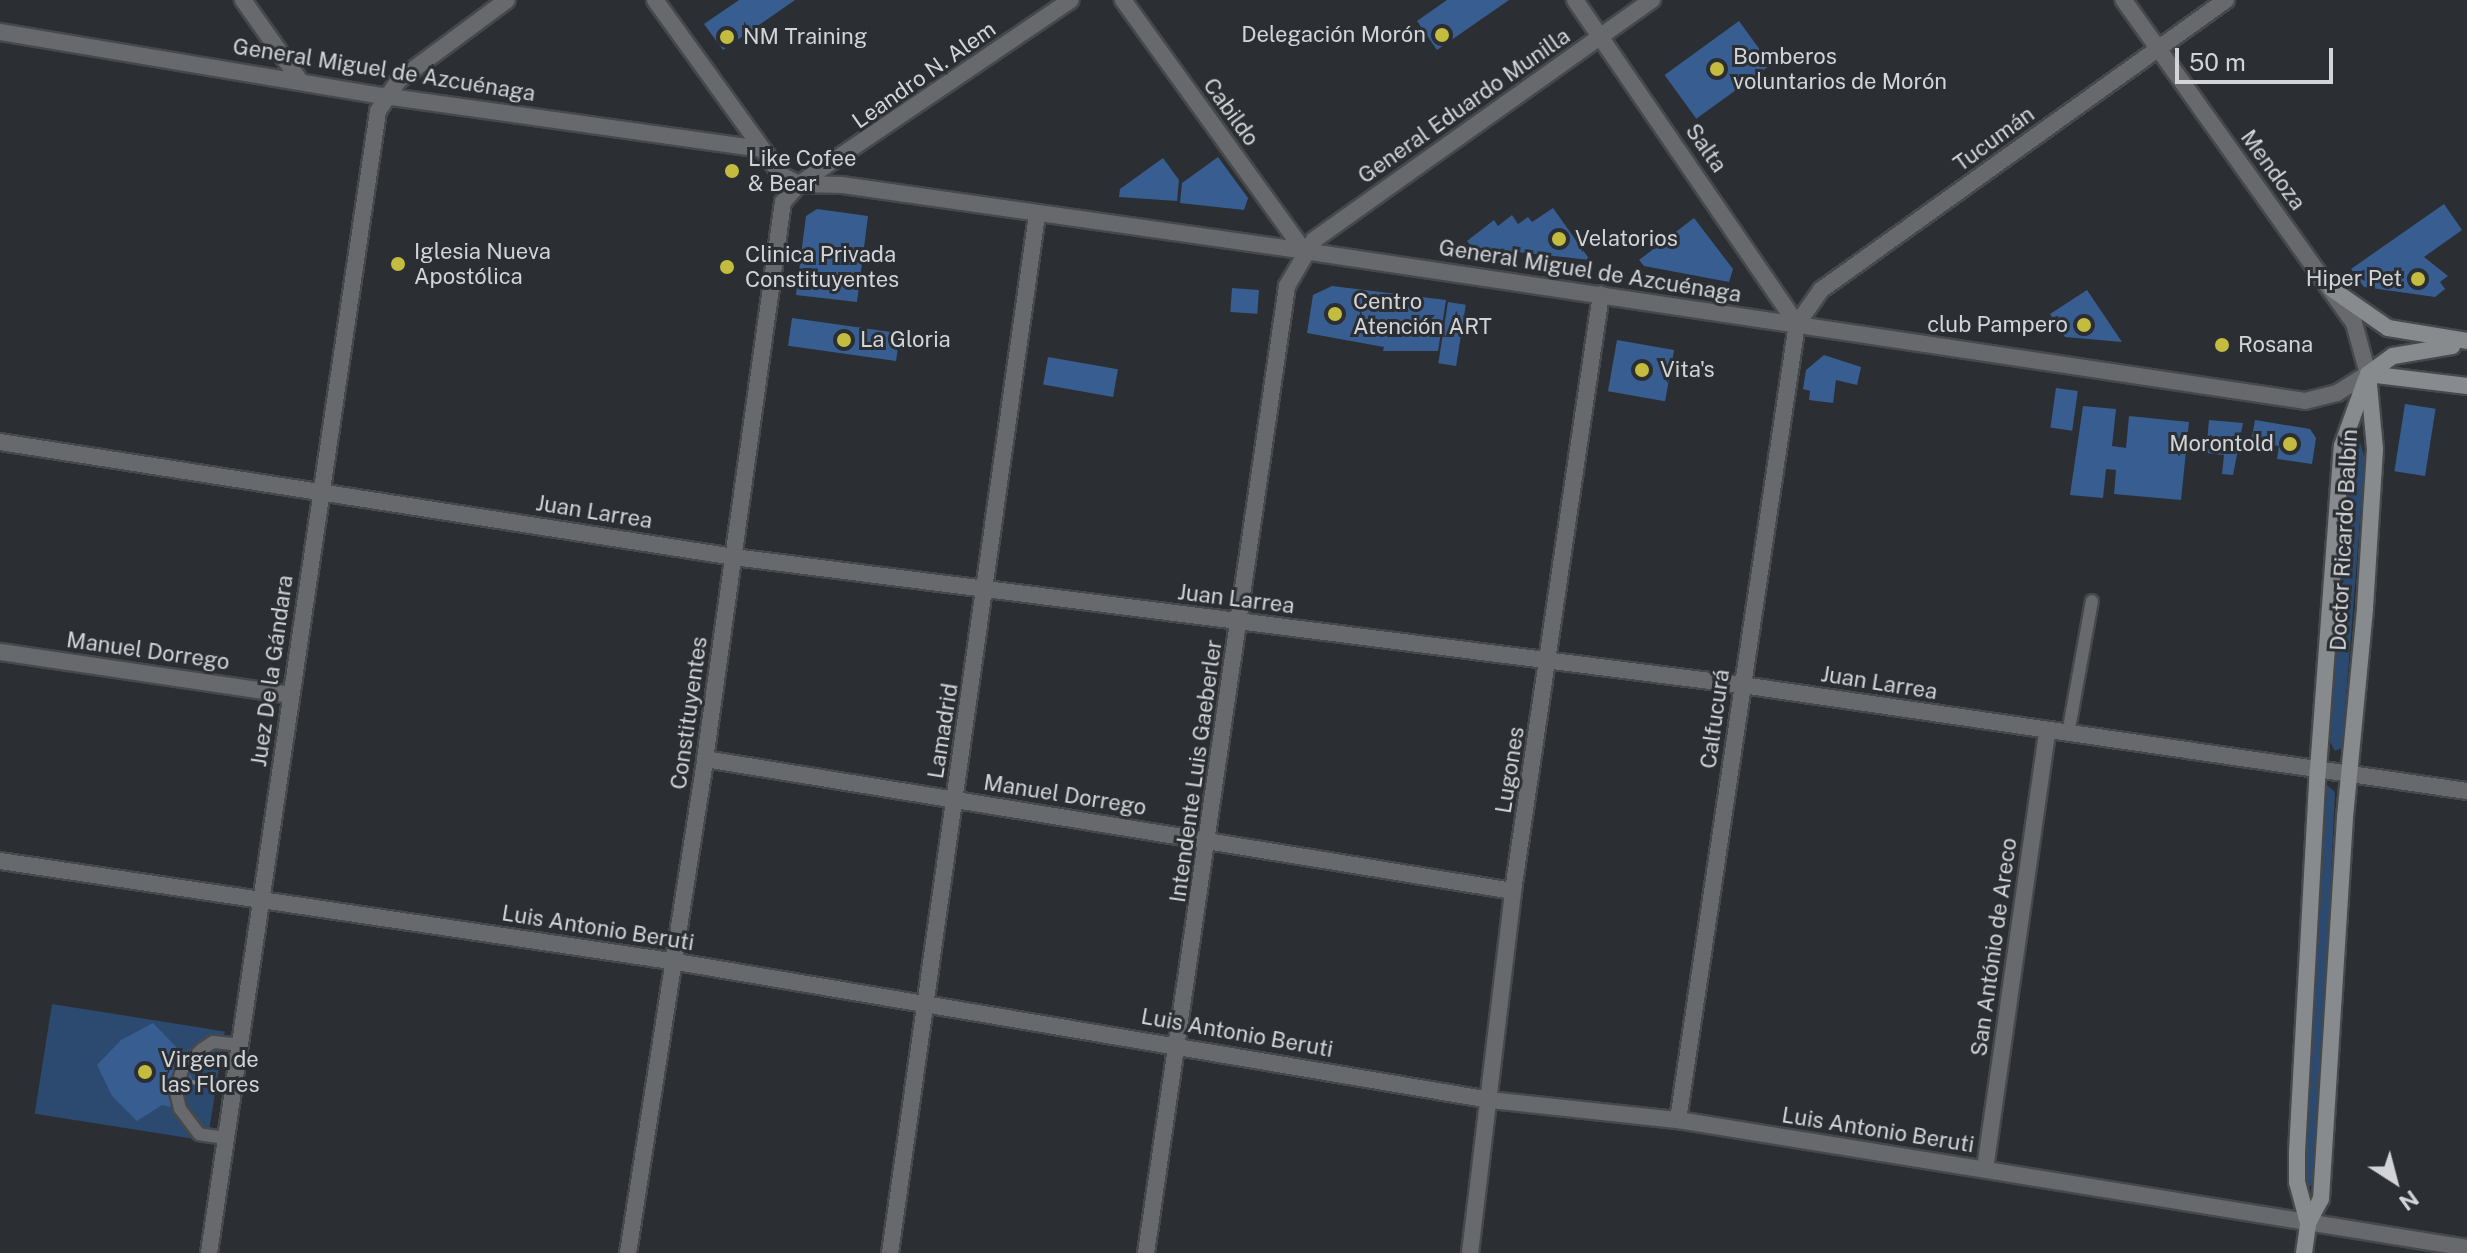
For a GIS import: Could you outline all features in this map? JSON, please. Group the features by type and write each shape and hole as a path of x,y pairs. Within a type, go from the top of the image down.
{"main road":[{"path":"2332,289 2388,328 2467,344"},
{"path":"2368,374 2393,356 2467,344"},
{"path":"2368,374 2467,386"},
{"name":"Doctor Ricardo Balbín","path":"2308,1223 2297,1182 2297,1152 2318,770 2342,446 2368,374"},
{"name":"Doctor Ricardo Balbín","path":"2304,1253 2308,1223 2321,1199 2349,775 2375,449 2368,374"}],"street":[{"path":"243,0 298,78"},
{"path":"384,96 507,0"},
{"path":"655,0 781,175 799,184"},
{"name":"Leandro N. Alem","path":"799,184 1071,0"},
{"name":"Cabildo","path":"1123,0 1304,251"},
{"name":"Salta","path":"1575,0 1797,324"},
{"name":"General Eduardo Munilla","path":"1304,251 1652,0"},
{"name":"Mendoza","path":"2124,0 2332,289 2363,344 2368,374"},
{"name":"Tucumán","path":"1797,324 1821,290 2226,0"},
{"name":"General Miguel de Azcuénaga","path":"0,32 298,78 384,96 761,149"},
{"name":"Juez De la Gándara","path":"209,1253 290,695 384,96"},
{"name":"General Miguel de Azcuénaga","path":"799,184 842,185 1304,251 2305,401 2337,393 2368,374"},
{"name":"Constituyentes","path":"628,1253 671,961 705,759 783,202 799,184"},
{"name":"Lamadrid","path":"890,1253 923,1007 987,590 1037,215"},
{"name":"Intendente Luis Gaeberler","path":"1146,1253 1209,841 1287,286 1304,251"},
{"name":"Lugones","path":"1470,1253 1513,891 1601,294"},
{"name":"Calfucurá","path":"1678,1120 1797,324"},
{"name":"Juan Larrea","path":"0,442 734,557 1742,685 2467,791"},
{"name":"Manuel Dorrego","path":"0,652 290,695"},
{"name":"San António de Areco","path":"1985,1169 2047,731"},
{"name":"Manuel Dorrego","path":"705,759 1513,891"},
{"name":"Luis Antonio Beruti","path":"0,861 671,961 923,1007 1178,1044 1490,1100 1678,1120 2467,1248"}],"lane":[{"path":"2068,734 2092,601"},
{"path":"226,1138 199,1134 193,1127 177,1100 178,1080 190,1059 213,1042 240,1045"}],"path":[{"path":"178,1080 217,1086"}],"shaded area":[{"path":"2360,442 2365,459 2342,748 2335,751 2330,742 2352,451"},
{"path":"2327,785 2335,792 2317,1180 2309,1187 2304,1174"},
{"path":"52,1004 225,1031 207,1141 35,1114"}],"building":[{"name":"NM Training","path":"739,0 795,0 723,50 704,24"},
{"name":"Delegación Morón","path":"1447,0 1509,0 1437,50 1417,21"},
{"name":"Bomberos voluntarios de Morón","path":"1739,21 1771,65 1696,119 1665,75"},
{"path":"1218,157 1248,198 1244,210 1180,203 1182,183"},
{"path":"1163,158 1179,180 1177,201 1119,197 1120,189"},
{"path":"2444,204 2462,230 2424,257 2448,276 2440,282 2445,289 2435,297 2364,287 2351,269"},
{"path":"1553,208 1590,260 1472,247 1467,241 1494,220 1498,226 1512,215 1518,224 1528,217 1532,222"},
{"path":"817,209 868,216 857,302 796,295 806,216"},
{"path":"1694,218 1733,269 1729,282 1644,266 1639,260"},
{"path":"1332,286 1446,300 1438,351 1383,351 1384,347 1307,333 1313,295"},
{"path":"1232,288 1259,290 1257,314 1230,312"},
{"name":"club Pampero","path":"2087,290 2122,342 2065,337 2050,314"},
{"path":"1448,302 1466,305 1456,366 1438,363"},
{"name":"La Gloria","path":"792,318 900,333 896,361 788,346"},
{"name":"Vita's","path":"1617,340 1674,350 1665,401 1608,391"},
{"path":"1824,355 1861,367 1857,385 1836,380 1833,403 1809,400 1810,391 1803,389 1806,370"},
{"path":"1048,357 1118,369 1113,397 1043,385"},
{"path":"2056,388 2078,391 2072,431 2050,428"},
{"path":"2405,404 2436,409 2425,476 2394,471"},
{"path":"2083,406 2116,409 2112,446 2126,448 2129,416 2189,422 2181,500 2114,494 2116,470 2106,469 2103,498 2070,495"},
{"path":"2209,420 2243,423 2233,475 2222,474 2224,455 2206,453"},
{"name":"Morontold","path":"2255,420 2310,429 2316,438 2312,464 2277,459 2279,446 2251,442"},
{"name":"Virgen de las Flores","path":"153,1023 178,1049 193,1080 170,1107 162,1105 137,1121 112,1096 97,1065 121,1040"}],"place":[{"name":"Delegación Morón","path":"1442,35"},
{"name":"NM Training","path":"727,37"},
{"name":"Bomberos voluntarios de Morón","path":"1717,69"},
{"name":"Like Cofee & Bear","path":"732,171"},
{"name":"Velatorios","path":"1559,239"},
{"name":"Iglesia Nueva Apostólica","path":"398,264"},
{"name":"Clinica Privada Constituyentes","path":"727,267"},
{"name":"Hiper Pet","path":"2418,279"},
{"name":"Centro Atención ART","path":"1335,314"},
{"name":"club Pampero","path":"2084,325"},
{"name":"La Gloria","path":"844,340"},
{"name":"Rosana","path":"2222,345"},
{"name":"Vita's","path":"1642,370"},
{"name":"Morontold","path":"2290,444"},
{"name":"Virgen de las Flores","path":"145,1072"}]}
